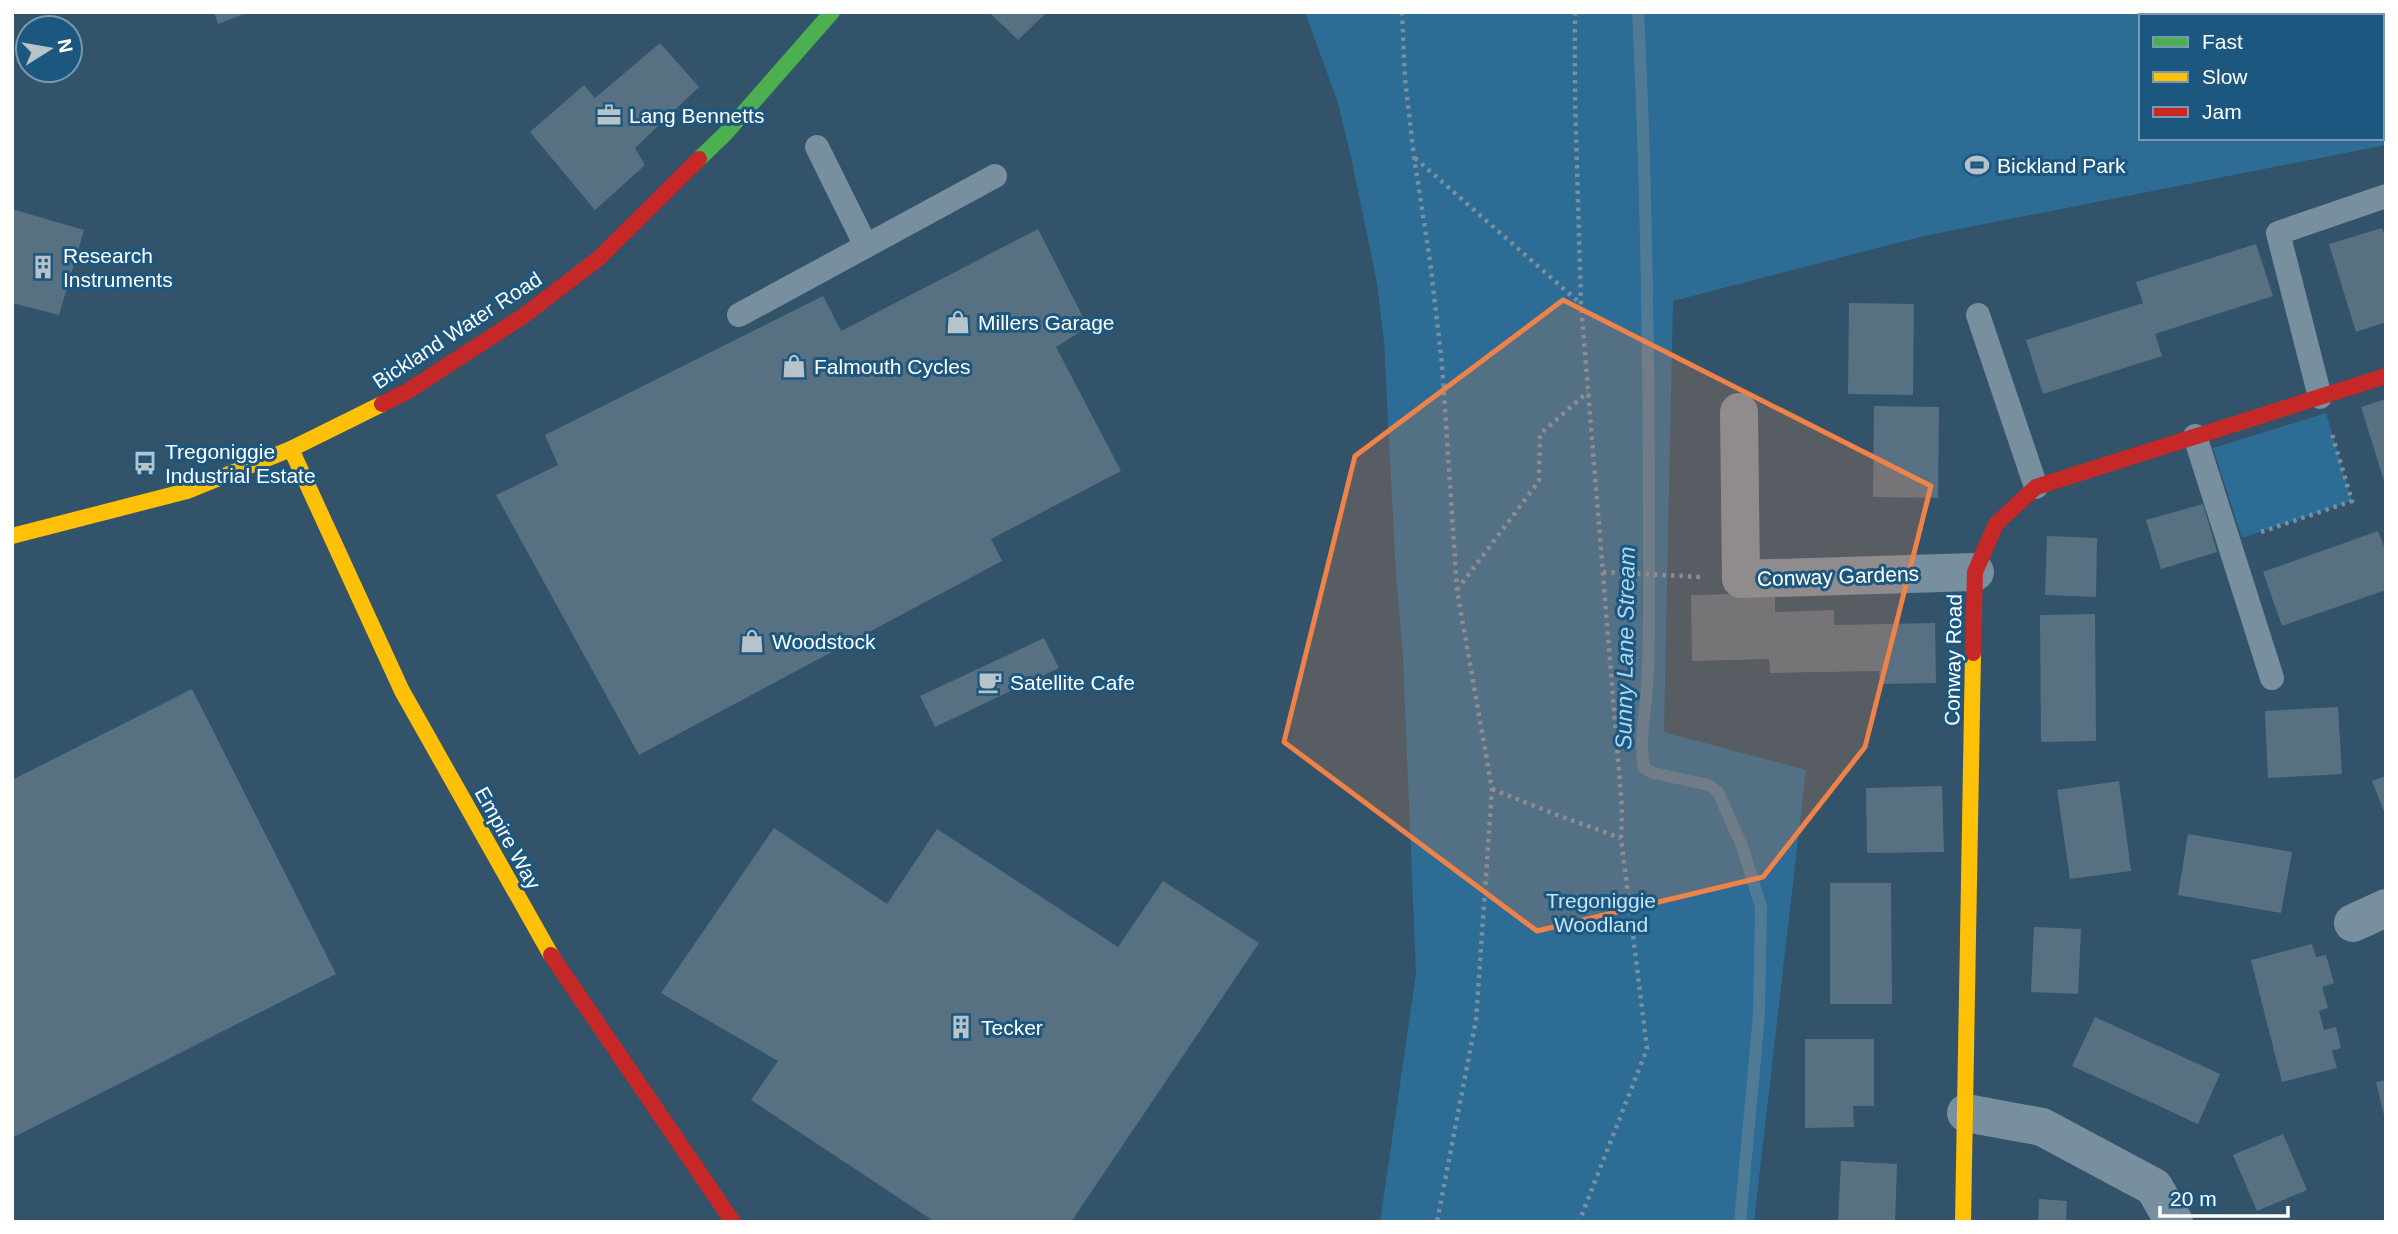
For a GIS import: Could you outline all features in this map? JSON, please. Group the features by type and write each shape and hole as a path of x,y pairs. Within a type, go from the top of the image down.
{"street":[{"name":"Bickland Water Road","path":"12,536 187,491 291,449 408,391 522,317 598,258 725,134 832,12"},
{"name":"Conway Road","path":"1963,1222 1975,572 1996,524 2036,488 2386,376"},
{"name":"Conway Gardens","path":"1739,412 1741,579 1975,572"},
{"name":"Empire Way","path":"291,449 402,691 544,945 733,1222"},
{"path":"1966,1113 2042,1127 2154,1188 2174,1222"}],"lane":[{"path":"817,147 866,246"},
{"path":"739,315 995,176"},
{"path":"2320,397 2278,233 2386,197"},
{"path":"1978,315 2036,488"},
{"path":"2196,436 2272,678"}],"path":[{"path":"1402,12 1405,79 1442,364 1457,590 1492,789 1476,1020 1437,1222"},
{"path":"1575,12 1581,304 1622,808 1621,838 1647,1049 1579,1222"},
{"path":"1414,158 1581,304"},
{"path":"1457,590 1539,481 1540,434 1588,391"},
{"path":"2229,542 2352,501 2320,397"},
{"path":"1603,572 1654,575"},
{"path":"1492,789 1556,816 1621,838"}],"highlighted area":[{"path":"1563,300 1931,486 1865,747 1763,877 1537,931 1284,742 1355,456"}],"green space":[{"name":"Tregoniggie Woodland","path":"1305,12 2380,12 2139,14 2139,140 2384,140 2384,34 2386,145 1924,236 1673,301 1664,732 1806,770 1754,1222 1380,1222 1416,974 1403,658 1384,342 1377,283 1338,103"},
{"path":"2326,413 2352,501 2242,538 2213,448"}],"building":[{"path":"214,12 249,12 218,24"},
{"path":"989,12 1047,12 1018,40"},
{"name":"Lang Bennetts","path":"660,43 699,87 635,148 645,165 595,210 530,132 584,85 595,98"},
{"name":"Research Instruments","path":"12,209 84,230 59,315 12,303"},
{"path":"2382,228 2386,240 2386,322 2356,332 2329,244"},
{"path":"1038,229 1088,327 1056,347 1121,471 991,539 1002,561 639,755 496,495 558,465 545,435 823,296 841,331"},
{"path":"2256,244 2273,296 2155,334 2162,356 2043,394 2026,340 2143,303 2136,282"},
{"path":"1849,303 1914,304 1913,395 1848,394"},
{"path":"2386,399 2386,484 2385,484 2361,407"},
{"path":"1874,406 1939,407 1938,498 1873,497"},
{"path":"2203,504 2217,552 2161,569 2146,520"},
{"path":"2378,531 2386,552 2386,590 2282,626 2263,572"},
{"path":"2047,536 2097,538 2096,597 2045,595"},
{"path":"1775,593 1775,612 1834,610 1834,625 1935,623 1936,683 1880,684 1879,671 1770,673 1769,659 1692,661 1691,595"},
{"path":"2095,614 2096,741 2041,742 2040,615"},
{"name":"Satellite Cafe","path":"1044,638 1059,668 935,727 920,696"},
{"path":"192,689 336,974 12,1138 12,780"},
{"path":"2338,707 2342,774 2268,778 2265,711"},
{"path":"2386,776 2386,816 2372,781"},
{"path":"2119,781 2131,871 2070,879 2057,790"},
{"path":"1942,786 1944,852 1867,853 1866,788"},
{"name":"Tecker","path":"774,828 887,904 937,829 1118,947 1163,881 1259,943 1071,1222 935,1222 751,1100 778,1061 661,993"},
{"path":"2188,834 2292,852 2281,913 2178,895"},
{"path":"1830,883 1891,883 1892,1004 1830,1004"},
{"path":"2034,927 2081,929 2078,994 2031,992"},
{"path":"2312,944 2316,957 2326,955 2334,983 2322,987 2328,1008 2319,1011 2324,1030 2336,1027 2341,1048 2332,1051 2337,1068 2282,1082 2251,960"},
{"path":"2095,1017 2220,1074 2198,1124 2072,1066"},
{"path":"1805,1039 1874,1039 1874,1106 1853,1106 1854,1127 1805,1128"},
{"path":"2386,1080 2386,1119 2385,1119 2376,1082"},
{"path":"2283,1134 2307,1190 2257,1211 2233,1155"},
{"path":"1841,1161 1897,1164 1895,1222 1838,1222"},
{"path":"2039,1199 2067,1201 2066,1222 2038,1222"}],"waterway":[{"name":"Sunny Lane Stream","path":"1638,12 1649,412 1649,635 1643,758 1644,768 1653,773 1709,785 1718,792 1742,846 1761,907 1759,1015 1740,1222"}],"traffic: fast":[{"path":"699,159 725,134 832,12"}],"traffic: slow":[{"path":"12,536 187,491 291,449 382,404"},
{"path":"291,449 402,691 551,955"},
{"path":"1963,1222 1973,653"}],"traffic: jam":[{"path":"382,404 408,391 522,317 598,259 699,159"},
{"path":"1973,653 1975,572 1996,524 2036,487 2386,376"},
{"path":"551,955 733,1222"}],"place":[{"name":"Lang Bennetts","path":"609,115"},
{"name":"Bickland Park","path":"1977,165"},
{"name":"Research Instruments","path":"43,267"},
{"name":"Millers Garage","path":"958,322"},
{"name":"Falmouth Cycles","path":"794,366"},
{"name":"Tregoniggie Industrial Estate","path":"145,463"},
{"name":"Woodstock","path":"752,641"},
{"name":"Satellite Cafe","path":"990,682"},
{"name":"Tecker","path":"961,1027"}]}
